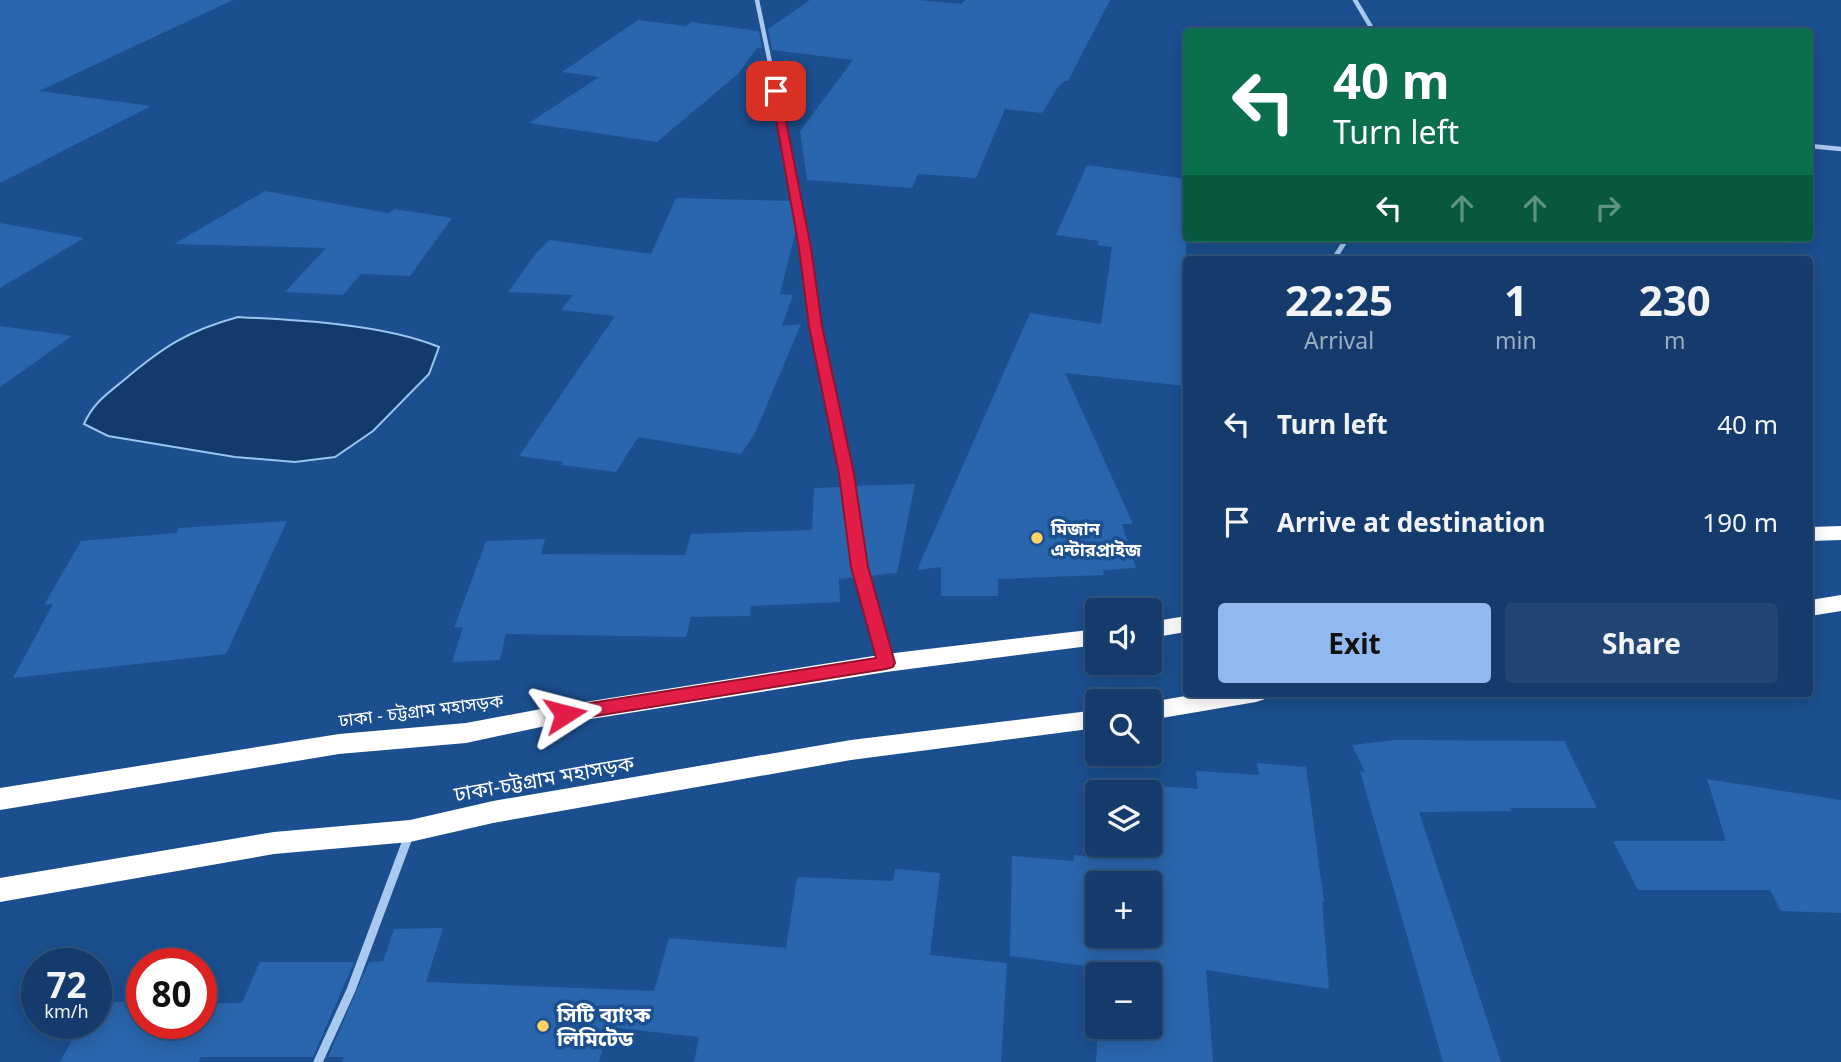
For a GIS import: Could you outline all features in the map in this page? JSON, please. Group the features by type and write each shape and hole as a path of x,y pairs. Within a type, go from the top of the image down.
{"highway":[{"path":"1813,534 1841,533"},
{"path":"1813,608 1841,603"},
{"path":"1162,628 1183,624"},
{"name":"ঢাকা - চট্টগ্রাম মহাসড়ক","path":"0,799 339,744 466,733 541,718 886,663 1085,638"},
{"path":"1162,709 1232,697"},
{"name":"ঢাকা-চট্টগ্রাম মহাসড়ক","path":"0,890 274,843 410,831 493,813 851,750 1085,721"}],"street":[{"path":"1355,0 1361,7 1369,28"},
{"path":"759,1 807,260 815,326 838,429 860,567 886,663"},
{"path":"1813,146 1841,149"},
{"path":"318,1062 351,990 410,831"}],"water":[{"path":"238,317 367,328 417,339 439,347 429,374 373,431 335,457 295,462 235,457 108,436 84,424 101,399 164,349 190,334"}],"building":[{"path":"0,0 233,0 39,91 151,106 0,183"},
{"path":"810,0 919,0 961,4 965,0 1110,0 1068,81 1058,87 1042,113 1005,109 976,178 918,174 912,188 807,180 800,131 853,60 772,50 768,29"},
{"path":"638,20 686,26 691,22 759,31 762,48 757,48 738,74 657,142 529,123 599,77 562,72"},
{"path":"1087,165 1183,179 1183,242 1186,242 1186,256 1183,256 1183,386 1065,373 1133,524 1122,524 1136,568 1103,570 1104,575 998,579 998,596 941,596 941,567 917,570 1030,313 1101,324 1112,247 1097,245 1099,241 1056,235"},
{"path":"265,191 388,213 395,209 452,218 410,276 361,274 343,295 285,292 326,248 174,244"},
{"path":"676,198 792,201 796,230 780,294 793,295 782,326 801,324 755,433 741,454 638,437 616,472 519,456 615,316 561,310 573,295 508,292 549,240 651,254"},
{"path":"0,223 84,238 0,288"},
{"path":"0,326 72,336 0,387"},
{"path":"915,484 897,573 869,576 852,486"},
{"path":"840,487 857,577 839,579 840,602 751,606 750,616 691,617 686,637 506,634 500,660 452,662 463,627 454,628 486,541 545,539 541,554 685,555 691,534 812,530 814,488"},
{"path":"287,521 226,654 13,678 53,604 44,605 81,541 176,533 179,528"},
{"path":"1395,740 1564,741 1597,808 1419,812 1501,1062 1443,1062 1360,771 1365,772 1352,745"},
{"path":"1257,763 1306,767 1324,902 1329,989 1206,970 1213,1062 1096,1062 1097,1039 1162,1039 1162,962 1085,962 1085,966 1010,956 1012,856 1074,861 1074,855 1110,859 1162,857 1162,786 1198,789 1196,771 1259,775"},
{"path":"1707,779 1841,800 1841,913 1781,911 1770,890 1638,890 1613,841 1726,841"},
{"path":"895,869 940,873 930,955 1007,963 1001,1062 694,1062 699,1037 608,1027 599,1062 342,1062 344,1057 328,1057 369,962 383,961 394,929 443,928 426,982 654,991 669,938 786,948 797,877 893,881"},
{"path":"260,962 354,962 313,1057 201,1057 199,1062 60,1062 73,1039 112,1039 112,1002 126,1002 126,1039 217,1039 217,1003 242,1003"}],"place":[{"name":"মিজান এন্টারপ্রাইজ","path":"1037,538"},
{"name":"সিটি ব্যাংক লিমিটেড","path":"543,1026"}],"route":[{"path":"565,714 886,663 860,567 838,429 815,326 811,284 776,91"}]}
